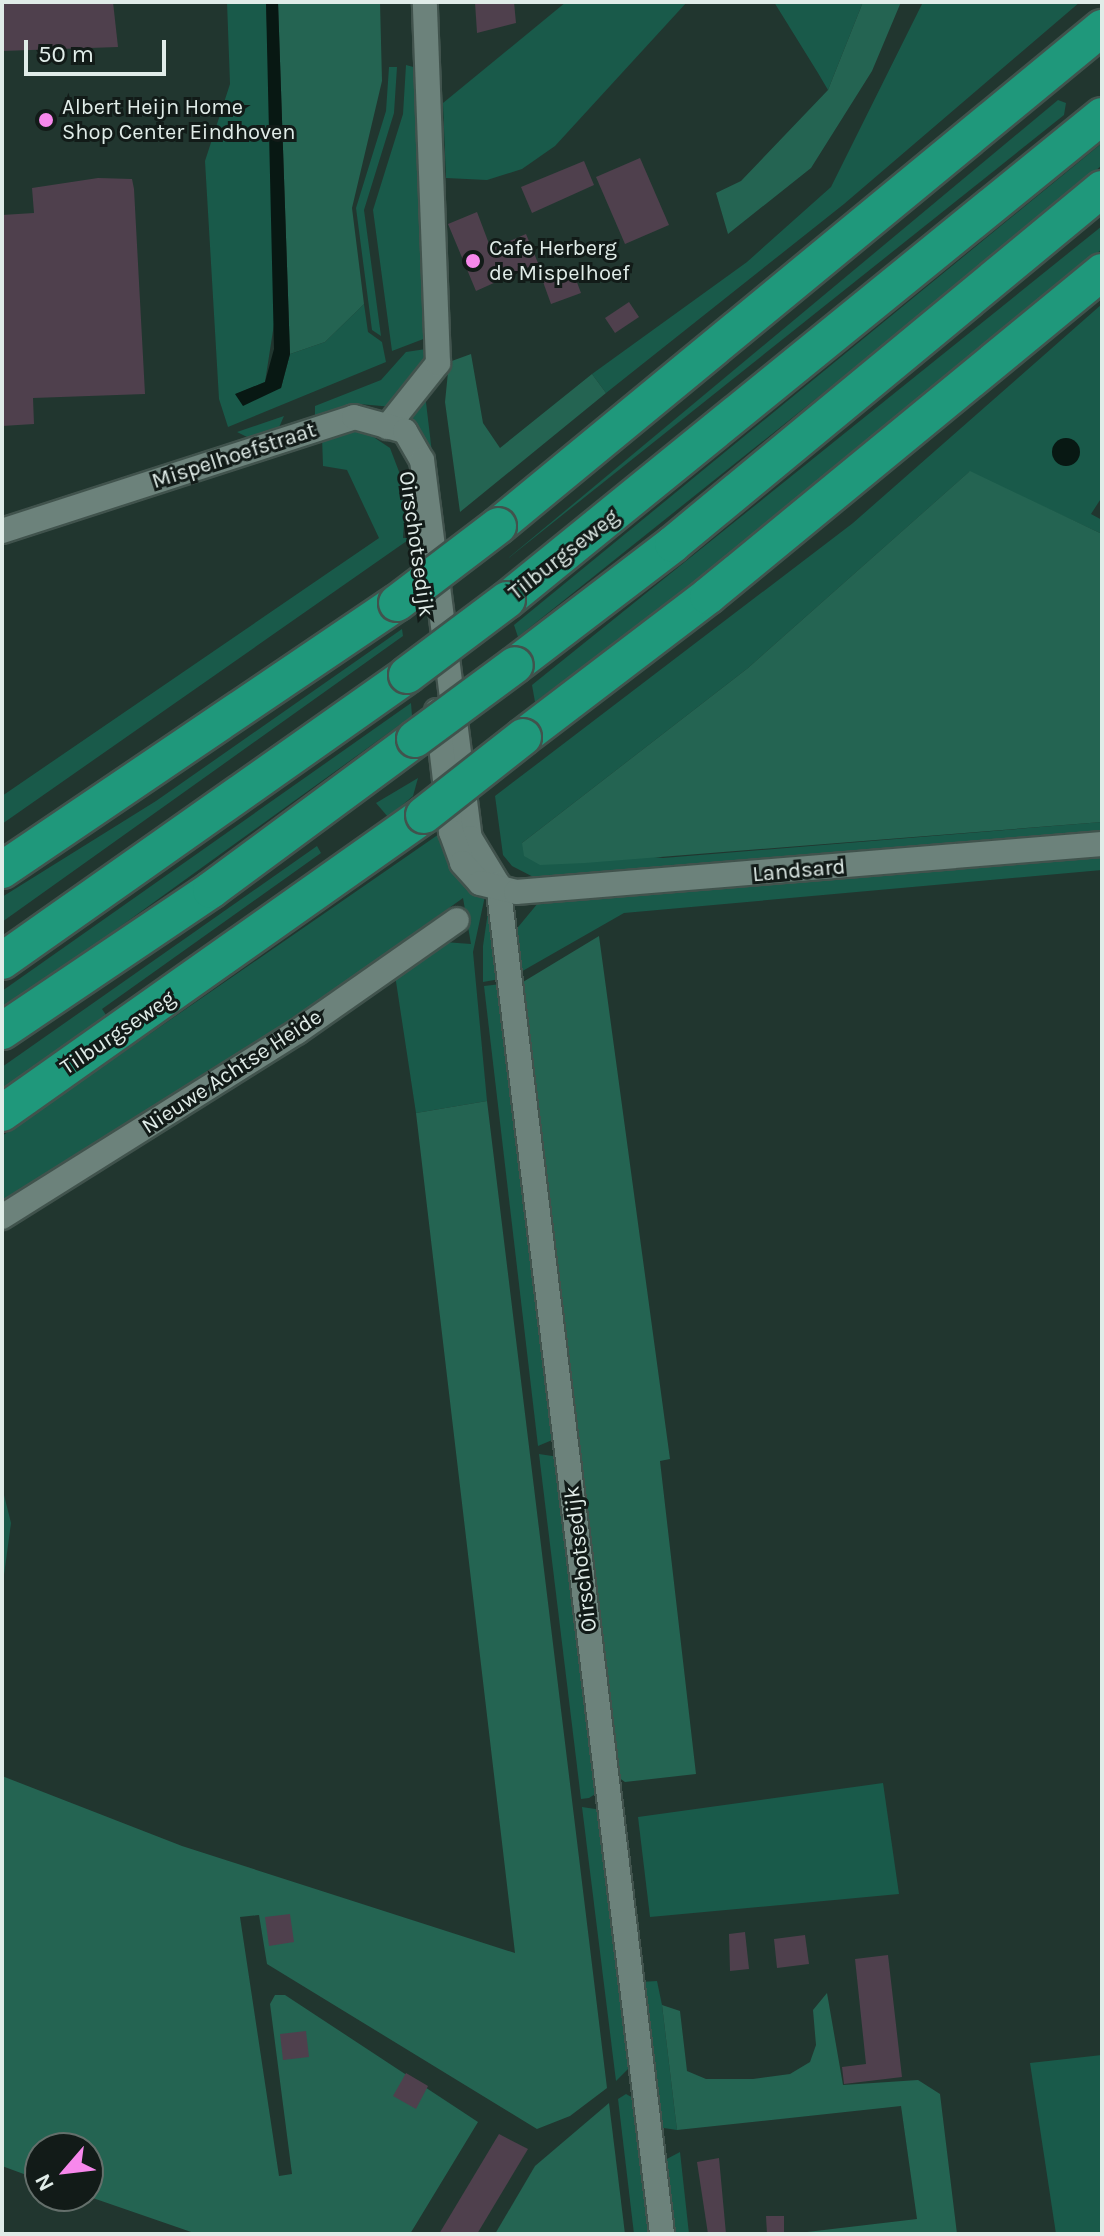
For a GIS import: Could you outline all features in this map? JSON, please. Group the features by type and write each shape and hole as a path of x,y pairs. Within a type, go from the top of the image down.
{"highway":[{"path":"2,870 397,603 498,526 1102,28"},
{"name":"Tilburgseweg","path":"2,961 407,675 507,600 1102,116"},
{"path":"2,1031 211,890 515,665 673,544 1102,189"},
{"name":"Tilburgseweg","path":"2,1113 424,815 708,596 1102,272"}],"street":[{"path":"387,427 438,363 425,2"},
{"name":"Mispelhoefstraat","path":"2,531 354,417 387,427"},
{"name":"Oirschotsedijk","path":"387,427 405,463 415,514 451,832 467,874 498,884 662,2234"},
{"name":"Landsard","path":"498,884 536,894 1102,844"},
{"name":"Nieuwe Achtse Heide","path":"2,1217 297,1032 457,920"}],"green space":[{"path":"227,2 266,2 277,305 265,382 236,394 281,388 290,354 325,342 364,304 368,332 382,342 386,362 228,427 219,399 205,161 230,84"},
{"path":"278,2 380,2 382,81 352,208 364,304 325,342 290,354"},
{"path":"566,2 687,2 555,146 522,169 487,180 446,178 443,103"},
{"path":"774,2 863,2 828,90 818,73"},
{"path":"863,2 901,2 872,71 811,168 728,234 716,193 741,181 828,90"},
{"path":"923,2 1080,2 844,204 606,393 592,374 747,262 831,187"},
{"path":"406,65 417,68 426,338 392,351 373,210 403,114"},
{"path":"389,67 397,67 394,113 364,210 381,336 372,330 356,208 386,111"},
{"path":"1058,100 1066,103 1064,115 506,560"},
{"path":"1102,143 1102,165 1047,214 518,637 514,625"},
{"path":"1102,226 1102,249 1085,264 698,582 535,702 532,685"},
{"path":"1102,304 1102,497 1091,514 1102,520 1102,534 969,472 748,668 522,843 663,858 1102,822 1102,836 543,882 512,866 503,855 495,796 853,523"},
{"path":"426,349 428,365 393,407 359,404 315,418 315,406 381,380 406,352"},
{"path":"471,354 483,423 500,448 592,374 606,393 460,512 445,402 449,362"},
{"path":"425,394 478,840 410,420"},
{"path":"284,416 277,432 251,439 237,432"},
{"path":"345,431 366,432 390,448 406,490 403,538 411,538 2,824 2,796 379,538 347,470 323,466 322,437"},
{"path":"970,471 1102,534 1102,822 585,863 540,865 524,856 522,843 748,668"},
{"path":"402,629 403,636 2,922 2,897 156,801"},
{"path":"411,703 412,716 2,1012 2,991"},
{"path":"418,778 413,796 388,817 376,803"},
{"path":"442,832 485,896 473,952 487,1101 416,1113 395,975 444,942 471,944 463,898 292,1020 2,1201 2,1136"},
{"path":"317,846 321,853 102,1009 108,1018 2,1091 2,1067"},
{"path":"1102,855 1102,870 624,913 519,973 514,932 538,903"},
{"path":"490,898 500,979 483,982 483,946"},
{"path":"599,936 670,1459 660,1461 696,1774 625,1782 618,1777 518,985"},
{"path":"501,984 557,1438 538,1446 484,986"},
{"path":"487,1101 607,2088 570,2116 537,2129 267,1964 259,1915 240,1917 279,2176 292,2174 270,2004 275,1995 285,1995 478,2122 410,2234 197,2234 104,2202 104,2132 24,2132 24,2174 2,2166 2,1776 182,1846 515,1953 416,1113"},
{"path":"539,1454 559,1457 600,1791 589,1798 581,1799"},
{"path":"2,1487 11,1523 2,1590"},
{"path":"883,1783 899,1894 650,1917 638,1817"},
{"path":"582,1807 602,1810 630,2067 616,2081"},
{"path":"657,1981 677,2130 657,2127 640,1982"},
{"path":"827,1993 843,2085 918,2080 940,2094 957,2234 790,2234 917,2219 901,2106 677,2130 662,2005 680,2011 687,2071 706,2079 753,2079 790,2074 810,2062 816,2045 813,2010"},
{"path":"1102,2055 1102,2234 1056,2234 1030,2063"},
{"path":"626,2094 635,2099 653,2234 634,2234 618,2099"},
{"path":"609,2103 625,2234 495,2234 535,2166"},
{"path":"680,2152 689,2234 670,2234 661,2162"}],"shaded area":[{"path":"266,2 278,2 290,354 281,388 243,406 235,394 265,382 274,349"},
{"path":"1066,438 1076,442 1080,452 1076,462 1066,466 1056,462 1052,452 1056,442"}],"building":[{"path":"2,2 113,2 118,47 2,51"},
{"path":"475,2 514,2 516,23 477,33"},
{"path":"640,158 669,225 625,244 596,177"},
{"path":"584,161 594,185 532,213 521,187"},
{"path":"98,178 132,179 145,394 33,398 34,424 2,426 2,215 34,213 32,188"},
{"path":"477,212 491,249 526,234 538,263 476,291 448,224"},
{"path":"572,269 581,293 551,304 542,279"},
{"path":"629,302 639,317 615,333 605,318"},
{"path":"290,1914 294,1942 269,1946 265,1917"},
{"path":"745,1932 749,1969 730,1971 729,1934"},
{"path":"805,1935 809,1964 777,1968 774,1939"},
{"path":"888,1955 902,2077 844,2084 842,2067 866,2064 855,1959"},
{"path":"306,2031 309,2057 283,2060 280,2034"},
{"path":"406,2073 428,2086 416,2109 393,2096"},
{"path":"499,2134 528,2149 477,2234 439,2234"},
{"path":"719,2158 726,2234 708,2234 697,2162"},
{"path":"766,2216 784,2216 784,2234 767,2234"}],"place":[{"name":"Albert Heijn Home Shop Center Eindhoven","path":"46,120"},
{"name":"Cafe Herberg de Mispelhoef","path":"473,261"}]}
